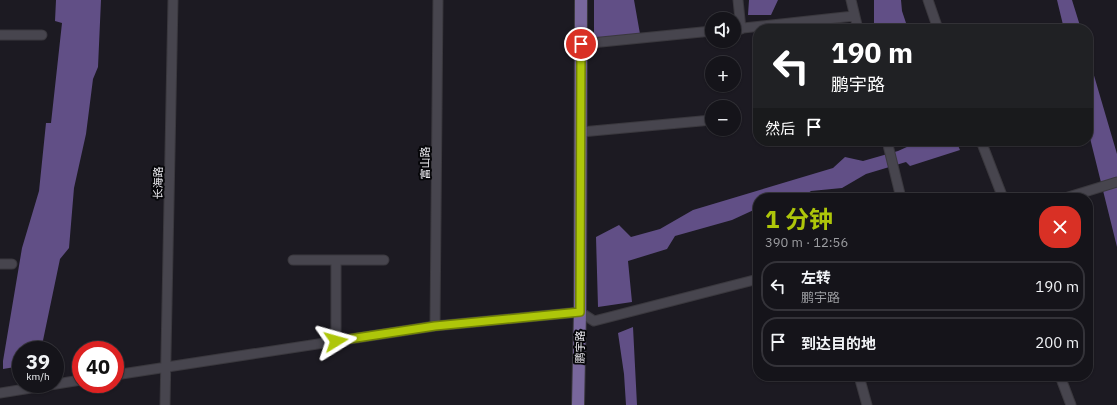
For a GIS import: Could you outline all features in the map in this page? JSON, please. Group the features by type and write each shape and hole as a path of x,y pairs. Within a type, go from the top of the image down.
{"main road":[{"name":"鹏宇路","path":"578,405 580,312 581,0"}],"street":[{"name":"长海路","path":"165,405 173,0"},
{"name":"富山路","path":"435,326 438,0"},
{"path":"738,0 738,12"},
{"path":"851,0 856,24"},
{"path":"928,0 936,24"},
{"path":"782,24 854,16"},
{"path":"741,29 753,27"},
{"path":"581,44 705,32"},
{"path":"0,35 42,35"},
{"path":"581,132 705,121"},
{"path":"888,146 901,193"},
{"path":"983,146 1001,193"},
{"path":"1081,193 1117,182"},
{"path":"293,260 384,260"},
{"path":"336,260 336,341"},
{"path":"0,264 12,264"},
{"path":"124,373 435,326 580,312 594,320 753,281"},
{"path":"0,393 72,381"},
{"path":"860,381 867,405"},
{"path":"1062,381 1071,405"}],"shaded area":[{"path":"56,0 101,0 98,67 93,79 86,134 74,188 69,248 60,259 43,341 12,341 12,368 3,369 3,361 22,248 39,191 46,123 51,123 62,23 55,21"},
{"path":"594,0 634,0 640,34 594,38"},
{"path":"749,0 778,0 771,15 748,15"},
{"path":"874,0 901,0 902,11 906,24 874,24"},
{"path":"1057,0 1072,0 1079,24 1063,24"},
{"path":"1093,72 1117,154 1117,247 1092,146"},
{"path":"909,146 958,146 960,150 910,166 906,162 866,174 842,188 811,191 808,193 753,193 753,210 732,220 675,236 667,249 628,261 632,302 598,307 596,237 619,225 631,237 660,229 693,210 833,168 845,157 863,161 898,151"},
{"path":"633,327 637,405 626,405 624,374 618,333"}],"route":[{"path":"336,341 435,326 580,312 581,44"}]}
